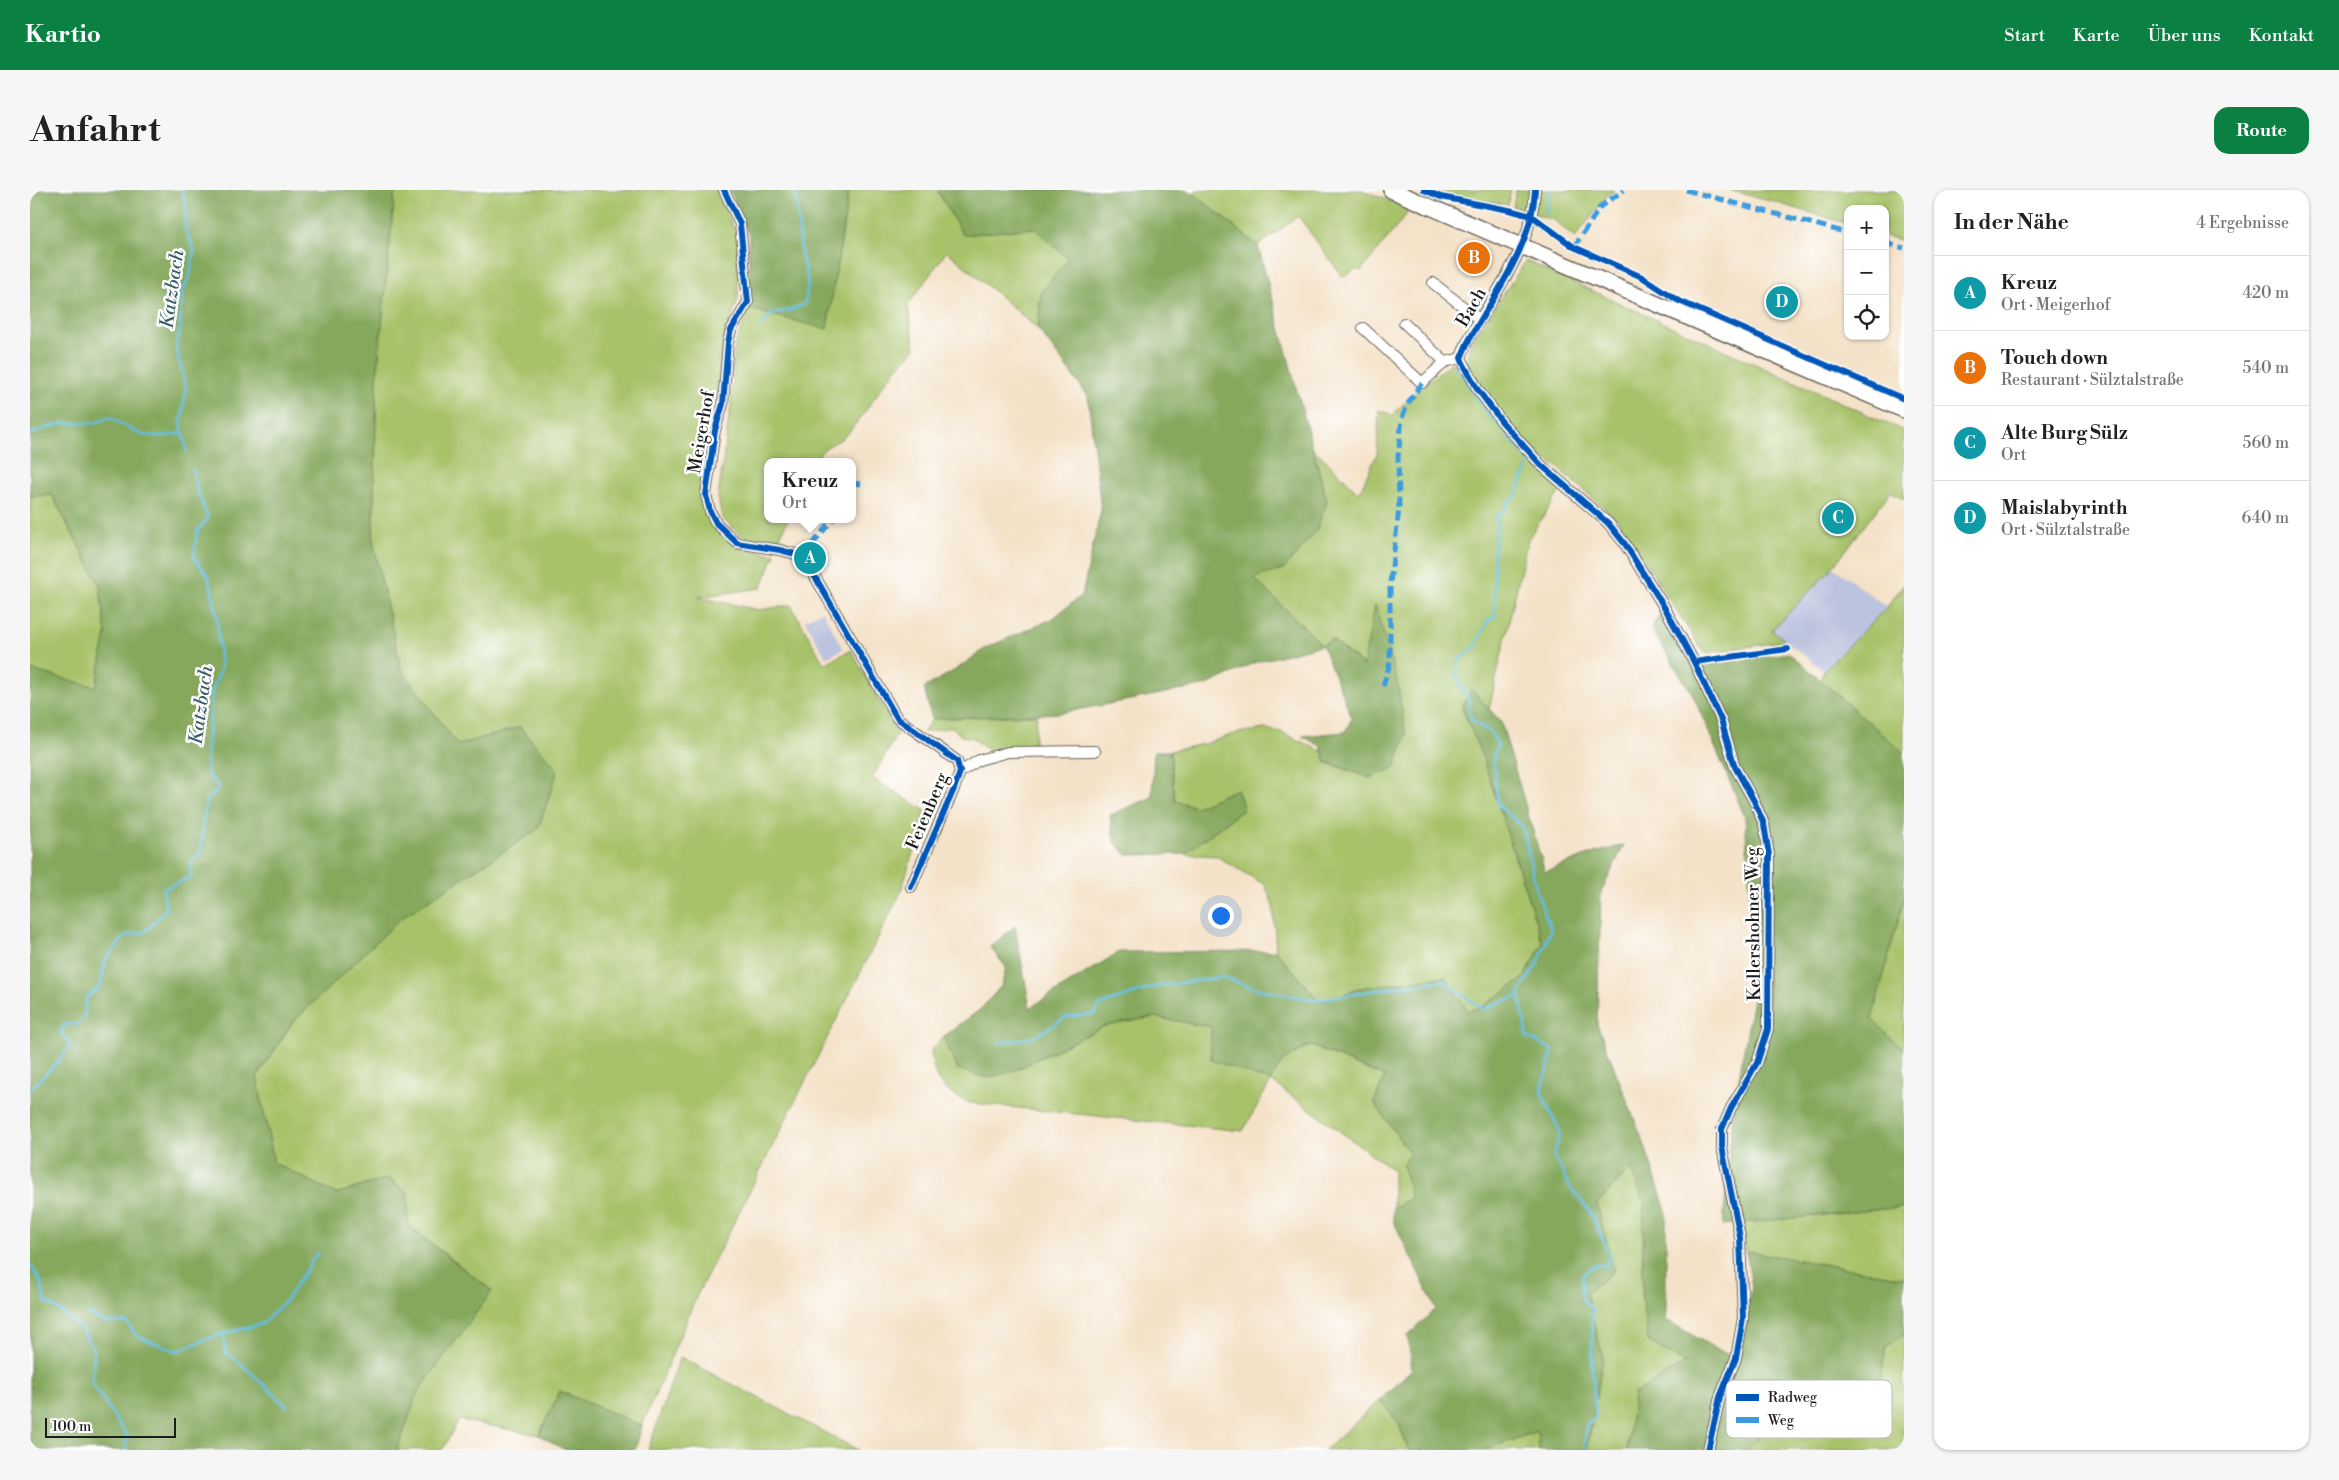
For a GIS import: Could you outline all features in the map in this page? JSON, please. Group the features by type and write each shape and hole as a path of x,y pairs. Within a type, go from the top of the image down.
{"main road":[{"path":"1391,190 1904,410"}],"street":[{"name":"Meigerhof","path":"724,190 740,224 748,302 731,330 728,342 723,404 715,430 706,495 710,511 716,523 737,543 780,550 802,556 896,718"},
{"name":"Bach","path":"1461,358 1480,320 1518,258 1534,208 1535,190"},
{"name":"Bach","path":"1433,283 1480,320"},
{"path":"1404,323 1446,362"},
{"path":"1363,328 1422,383 1446,362 1461,358"},
{"name":"Kellershohner Weg","path":"1461,358 1478,390 1502,422 1541,465 1608,523 1625,544 1666,610 1694,662 1722,720 1735,767 1754,801 1764,824 1769,855 1768,1029 1757,1063 1731,1108 1722,1129 1722,1148 1740,1236 1743,1318 1736,1358 1727,1380"},
{"name":"Feienberg","path":"896,718 958,761 960,772 911,887"},
{"name":"Feienberg","path":"960,772 979,760 1008,752 1095,750"},
{"name":"Kellershohner Weg","path":"1708,1450 1720,1398 1726,1383"}],"shaded area":[{"path":"1833,567 1887,607 1824,670 1771,630"},
{"path":"822,611 843,649 826,658 805,620"}],"green space":[{"path":"30,190 395,190 377,375 373,542 401,669 458,745 520,727 558,770 538,829 401,918 292,1023 257,1077 274,1163 336,1194 389,1178 408,1194 408,1226 492,1291 418,1392 397,1450 30,1450 30,670 96,687 106,634 100,586 52,495 30,496"},
{"path":"395,190 717,190 738,238 738,299 725,337 703,496 737,548 775,554 761,588 698,597 759,610 791,605 824,664 851,650 897,734 872,778 926,811 900,894 698,1293 642,1426 560,1391 539,1435 459,1420 442,1450 397,1450 418,1392 492,1291 408,1225 408,1194 389,1178 336,1194 274,1163 257,1077 292,1023 401,918 538,829 520,727 458,746 401,669 373,542 377,375"},
{"path":"730,190 849,190 827,329 749,309 749,235"},
{"path":"849,190 937,190 963,235 1034,228 1069,259 1041,292 1038,329 947,251 908,305 915,350 888,378 858,422 840,440 823,450 817,458 764,458 764,523 786,523 777,544 742,536 722,518 718,497 731,404 735,345 749,309 827,328"},
{"path":"937,190 1187,190 1258,246 1327,502 1316,531 1284,569 1254,578 1322,645 1256,662 1207,685 1114,703 1060,713 932,719 924,688 957,669 986,648 1052,619 1082,595 1101,510 1088,396 1038,329 1041,292 1068,259 1034,228 963,235"},
{"path":"1198,190 1362,190 1411,209 1360,272 1357,269 1343,277 1298,216 1258,246 1193,193"},
{"path":"1438,190 1511,190 1508,205 1446,194"},
{"path":"1516,190 1615,190 1607,196 1575,238 1555,221 1513,206"},
{"path":"1728,190 1904,190 1904,241 1889,237 1889,205 1844,205 1844,223"},
{"path":"1526,261 1904,431 1904,500 1891,491 1833,567 1772,630 1786,641 1704,653 1618,520 1556,466 1543,458 1510,424 1482,390 1469,365 1467,354 1471,342"},
{"path":"1451,363 1459,363 1492,417 1561,490 1528,539 1489,709 1471,689 1462,708 1484,761 1543,944 1523,979 1482,1007 1468,1011 1365,987 1320,1002 1276,951 1273,905 1265,885 1216,856 1184,854 1244,809 1237,789 1196,807 1175,801 1170,751 1204,744 1237,733 1264,729 1281,732 1323,752 1325,762 1370,778 1375,606 1364,666 1332,640 1322,645 1253,578 1327,502 1313,448 1359,493 1377,454 1379,410 1392,415 1427,382"},
{"path":"52,495 100,586 106,634 96,687 30,670 30,496"},
{"path":"1904,584 1904,753 1820,680 1824,670 1887,607"},
{"path":"1375,605 1397,681 1406,735 1395,768 1370,778 1325,761 1321,746 1302,736 1345,732 1352,718 1322,645 1332,640 1363,666"},
{"path":"1662,611 1697,667 1789,653 1904,753 1904,898 1872,1019 1898,1045 1904,1048 1904,1207 1723,1225 1733,1111 1756,983 1745,817 1692,693 1651,629"},
{"path":"1471,689 1501,722 1545,872 1591,854 1624,845 1601,892 1597,1024 1645,1146 1666,1211 1666,1320 1734,1359 1752,1287 1746,1251 1904,1278 1904,1334 1886,1347 1880,1380 1726,1380 1726,1438 1759,1438 1747,1450 1627,1450 1634,1394 1685,1363 1648,1341 1642,1299 1644,1202 1631,1168 1597,1204 1614,1271 1586,1293 1603,1358 1587,1450 1539,1450 1537,1431 1485,1450 1408,1450 1399,1424 1380,1400 1412,1369 1408,1335 1436,1309 1393,1220 1393,1208 1411,1198 1403,1164 1410,1154 1374,1102 1385,1077 1309,1045 1282,1062 1270,1081 1211,1060 1211,1027 1154,1017 1105,1026 1011,1072 986,1078 958,1069 943,1037 982,1008 1002,985 1006,967 990,947 1015,926 1030,1008 1119,952 1276,951 1320,1002 1365,987 1445,977 1468,1011 1482,1007 1523,979 1543,944 1484,761 1462,708"},
{"path":"1037,715 1034,745 1014,747 991,753 973,738 961,736 953,727 924,732 932,719"},
{"path":"1154,751 1170,751 1175,801 1196,807 1237,789 1244,809 1184,854 1127,855 1114,841 1110,815 1152,797"},
{"path":"1904,898 1904,1048 1898,1045 1872,1019"},
{"path":"1154,1017 1211,1027 1282,1062 1309,1045 1385,1077 1374,1102 1410,1154 1403,1165 1411,1198 1393,1208 1393,1170 1271,1081 1243,1131 970,1103 946,1089 934,1071 931,1051 943,1037 958,1069 1011,1072 1105,1026"},
{"path":"1631,1167 1644,1202 1642,1299 1686,1363 1634,1394 1627,1450 1587,1450 1603,1358 1586,1293 1614,1271 1597,1204"},
{"path":"1904,1207 1904,1278 1746,1251 1741,1223"},
{"path":"1904,1334 1904,1450 1747,1450 1759,1438 1892,1438 1892,1380 1880,1380 1886,1347"},
{"path":"680,1357 858,1450 648,1450"},
{"path":"560,1391 642,1426 635,1450 565,1450 539,1435"},
{"path":"1380,1400 1399,1424 1408,1450 1325,1450"},
{"path":"1537,1431 1539,1450 1485,1450"}],"waterway":[{"name":"Katzbach","path":"182,190 186,206 185,228 194,250 190,275 182,294 180,331 176,347 186,389 181,424 187,451"},
{"path":"760,326 772,314 791,310 805,304 808,282 801,253 796,190"},
{"path":"1546,214 1550,190"},
{"path":"1480,310 1507,264"},
{"path":"1454,355 1470,325"},
{"path":"1455,365 1482,406 1499,426"},
{"path":"30,434 62,423 95,423 109,417 142,435 164,436 183,433"},
{"path":"1503,431 1530,461 1515,498 1507,502 1506,509 1497,515 1494,551 1495,617 1488,620 1476,646 1459,661 1456,675 1469,702 1471,720 1490,732 1498,744 1493,757 1498,805 1523,827 1537,893 1551,929 1538,963 1519,992 1527,1037 1553,1050 1541,1092 1560,1132 1554,1155 1569,1186 1590,1212 1610,1255 1606,1266 1593,1265 1582,1276 1582,1299 1592,1309 1592,1364 1596,1418 1586,1426 1585,1450"},
{"name":"Katzbach","path":"30,1090 71,1045 61,1033 64,1024 77,1025 84,1017 86,998 100,987 106,959 126,935 145,932 166,909 163,889 191,877 191,861 200,855 206,800 215,793 219,786 208,775 206,761 212,692 221,668 216,610 208,576 194,557 197,532 208,518 198,493 193,469"},
{"path":"999,1043 1034,1037 1066,1017 1094,1014 1100,1005 1157,986 1224,977 1254,988 1314,1000 1442,980 1483,1009 1519,996"},
{"path":"88,1314 106,1322 126,1322 137,1336 176,1351 218,1335 262,1324 286,1300 318,1252"},
{"name":"Katzbach","path":"30,1264 41,1282 45,1301 81,1328 94,1351 92,1383 127,1436 126,1450"},
{"path":"223,1333 226,1353 238,1361 287,1406"}],"marked path":[{"path":"1574,247 1601,206 1624,190"},
{"path":"1686,190 1844,232"},
{"path":"1889,244 1904,248"},
{"path":"1383,686 1390,663 1390,583 1399,509 1398,457 1402,418 1407,405 1422,383"},
{"path":"856,483 861,484"},
{"path":"803,556 830,523"}],"cycle path":[{"path":"724,190 740,224 748,302 731,330 728,342 723,404 715,430 706,495 710,511 716,523 737,543 803,556 897,718 957,761 960,772 954,789 911,887"},
{"path":"1424,190 1441,197 1532,216 1574,247 1642,277 1677,300 1904,399"},
{"path":"1535,190 1527,232 1519,252 1461,358 1478,390 1502,422 1541,465 1608,523 1625,544 1666,610 1694,662 1721,720 1735,767 1754,801 1764,824 1769,855 1768,1029 1757,1063 1731,1108 1722,1129 1722,1147 1740,1237 1743,1318 1736,1358 1727,1380"},
{"path":"1694,662 1788,649"},
{"path":"1708,1450 1720,1397 1726,1382"}],"place":[{"name":"Touch down","path":"1474,258"},
{"name":"Maislabyrinth","path":"1782,302"},
{"name":"Alte Burg Sülz","path":"1838,518"},
{"name":"Kreuz","path":"810,558"}]}
